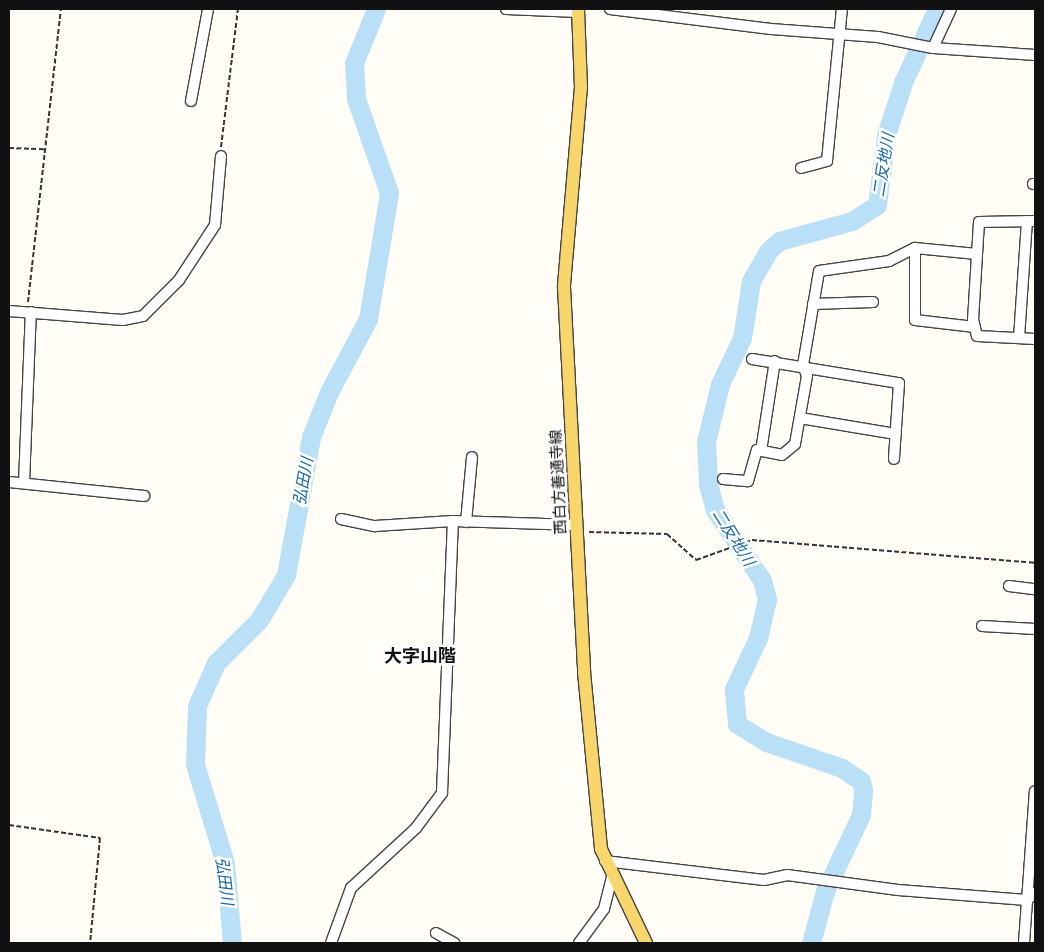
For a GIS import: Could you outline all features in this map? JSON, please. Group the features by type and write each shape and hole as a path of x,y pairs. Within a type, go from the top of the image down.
{"main road":[{"name":"西白方善通寺線","path":"578,10 581,87 564,287 594,801 606,861 612,878 646,943"}],"street":[{"path":"191,101 193,56 205,35 208,9"},
{"path":"506,9 578,10"},
{"path":"610,9 840,34 933,48 1035,55"},
{"path":"801,168 828,161 842,9"},
{"path":"933,48 951,9"},
{"path":"205,35 217,38"},
{"path":"9,311 123,320 143,316 154,308 184,274 215,225 220,156"},
{"path":"1019,338 1031,221 979,222 975,327 977,336 1035,339"},
{"path":"722,479 748,481 753,454 761,451 782,455 795,444 807,376 802,365 819,271 889,261 915,248 977,254"},
{"path":"915,248 915,320 975,327"},
{"path":"814,304 873,302"},
{"path":"24,483 29,312"},
{"path":"752,359 802,365 813,372 899,383 894,459"},
{"path":"761,451 776,361"},
{"path":"800,418 896,434"},
{"path":"466,522 472,458"},
{"path":"9,482 144,496"},
{"path":"341,519 375,526 453,522 577,525"},
{"path":"331,943 351,888 416,828 442,793 453,522"},
{"path":"1009,586 1035,589"},
{"path":"982,626 1035,629"},
{"path":"1024,943 1031,896 1035,791"},
{"path":"606,861 764,880 787,875 842,883 1031,896"},
{"path":"579,943 604,909 612,878"},
{"path":"436,933 454,943"}],"path":[{"path":"29,312 44,149 61,9"},
{"path":"220,156 238,9"},
{"path":"9,148 44,149"},
{"path":"577,525 593,534 667,534 696,560 752,540 817,542 1035,563"},
{"path":"9,825 100,838 90,943"}],"waterway":[{"name":"弘田川","path":"232,943 225,863 195,764 197,706 216,663 259,620 286,575 311,437 329,392 368,319 389,193 356,99 354,63 376,9"},
{"name":"二反地川","path":"811,943 825,891 861,815 863,790 861,781 842,768 766,742 737,724 734,689 758,638 767,599 762,580 715,510 708,484 706,442 720,384 742,338 751,281 768,251 779,241 852,221 877,205 886,135 904,80 937,9"}],"district":[{"name":"大字山階","path":"420,655"}]}
